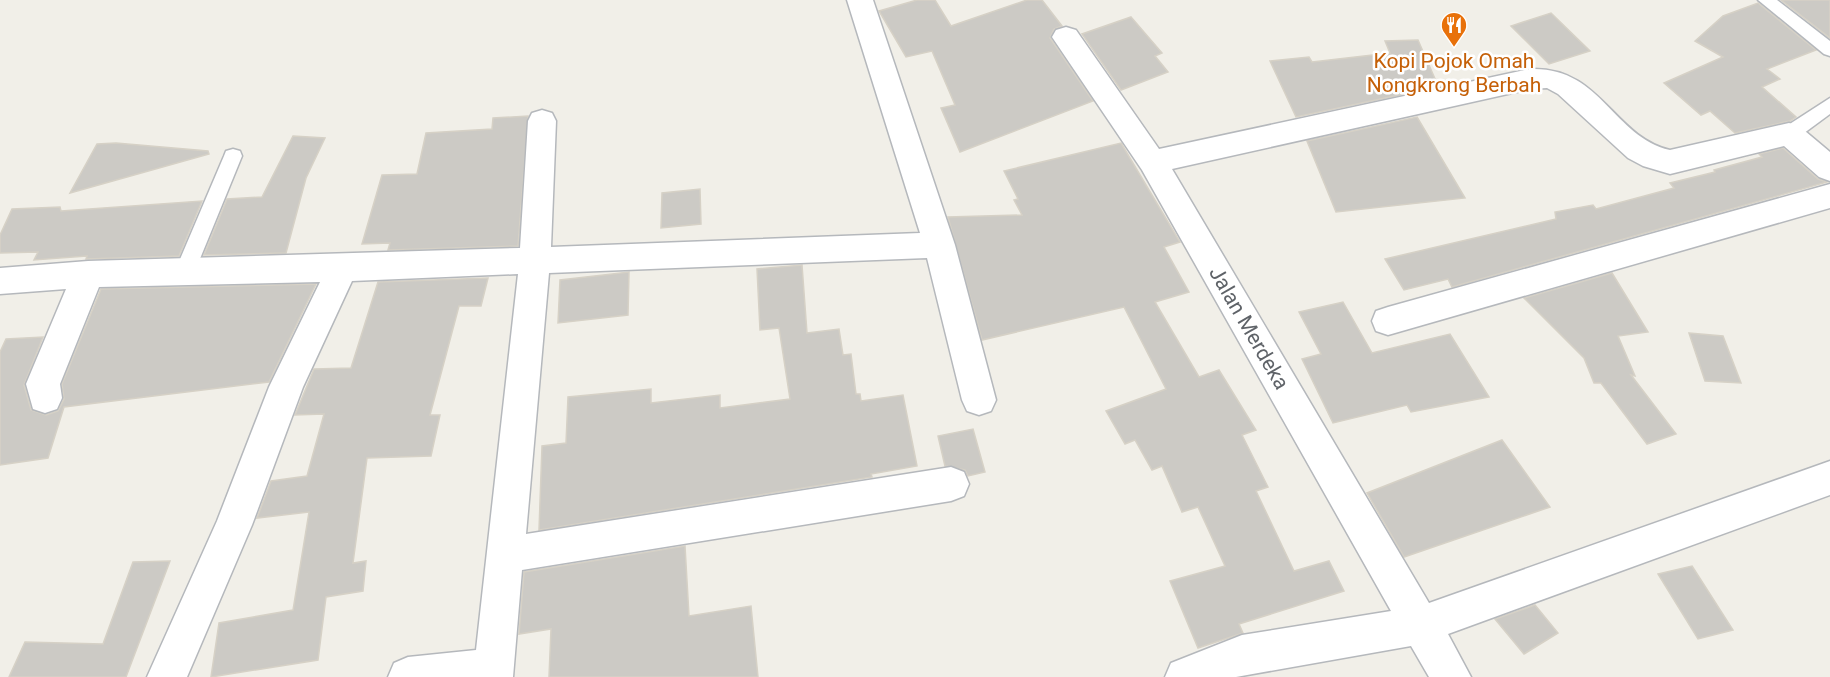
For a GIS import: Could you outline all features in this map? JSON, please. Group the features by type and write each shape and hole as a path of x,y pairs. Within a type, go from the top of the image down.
{"street":[{"path":"860,0 939,245 979,400"},
{"name":"Jalan Merdeka","path":"1066,38 1152,162 1451,677"},
{"path":"1152,162 1530,79 1551,78 1569,88 1640,149 1660,161 1670,162 1789,134 1830,169"},
{"path":"408,677 493,673 535,259 542,122"},
{"path":"1388,321 1830,195"},
{"path":"0,281 88,274 342,268 939,245"},
{"path":"167,677 234,525 286,387 342,268"},
{"path":"45,398 43,384 88,274"},
{"path":"1185,677 1242,655 1421,625 1830,478"},
{"path":"505,555 951,484"}],"lane":[{"path":"1766,0 1830,50"},
{"path":"1789,134 1830,105"},
{"path":"185,271 232,156"}],"building":[{"path":"917,0 935,0 951,26 1027,0 1042,0 1062,26 1054,29 1050,38 1093,101 960,152 941,108 955,105 932,51 906,57 879,11"},
{"path":"1781,0 1830,0 1830,38"},
{"path":"1758,3 1816,50 1767,69 1780,79 1762,87 1796,117 1790,121 1735,133 1710,111 1701,115 1664,83 1723,57 1695,41 1723,16"},
{"path":"1551,13 1590,51 1549,64 1511,26"},
{"path":"1131,17 1162,53 1155,56 1168,72 1121,90 1082,34"},
{"path":"1418,40 1436,81 1397,83 1404,94 1296,117 1270,61 1309,57 1312,62 1390,53 1385,41"},
{"path":"528,116 518,246 388,250 390,243 362,244 382,175 417,174 426,133 492,129 493,118"},
{"path":"1417,117 1465,198 1336,212 1307,141"},
{"path":"293,136 325,138 306,178 286,253 204,255 227,199 262,197"},
{"path":"116,143 208,151 209,154 70,193 97,144"},
{"path":"1121,143 1180,242 1164,247 1189,292 1155,302 1199,377 1219,370 1256,430 1242,435 1268,487 1256,491 1294,571 1329,561 1344,591 1239,624 1243,633 1198,648 1170,581 1225,566 1198,507 1182,512 1162,466 1152,470 1135,440 1125,444 1106,411 1166,389 1124,307 982,340 948,217 1022,215 1014,200 1018,199 1004,171"},
{"path":"1783,148 1818,179 1827,182 1452,287 1448,279 1404,290 1385,259 1556,219 1555,212 1593,205 1596,209 1674,188 1670,183 1715,172 1714,170 1762,157 1759,154"},
{"path":"700,189 701,224 661,228 662,193"},
{"path":"202,201 179,256 86,259 87,256 34,260 38,252 0,253 0,235 12,209 60,207 61,211"},
{"path":"802,265 807,333 839,329 843,355 851,354 856,394 860,394 861,401 903,395 917,466 871,474 872,477 539,530 542,446 566,443 568,397 651,389 651,403 720,395 720,408 790,399 779,328 760,330 757,269"},
{"path":"629,272 628,315 558,323 560,280"},
{"path":"1612,273 1648,332 1618,336 1635,376 1631,375 1676,434 1647,444 1601,383 1594,383 1584,358 1524,298"},
{"path":"488,278 481,306 459,306 430,415 440,415 431,456 367,458 353,563 366,561 363,591 326,597 318,660 211,677 219,623 293,610 309,512 257,518 271,481 307,476 324,414 295,415 314,369 351,368 378,282"},
{"path":"316,284 269,382 64,407 48,458 0,465 0,352 6,339 43,337 24,385 31,410 46,415 58,411 64,399 62,384 101,289"},
{"path":"1343,302 1372,353 1450,334 1489,397 1411,412 1407,405 1333,423 1302,359 1321,354 1299,312"},
{"path":"1689,333 1723,336 1741,383 1705,381"},
{"path":"973,429 985,472 968,476 965,470 945,466 938,436"},
{"path":"1502,440 1550,507 1404,557 1367,493"},
{"path":"685,546 689,616 751,606 758,677 549,677 551,629 519,634 524,572"},
{"path":"170,561 126,677 9,677 25,642 103,644 133,562"},
{"path":"1692,566 1733,630 1698,639 1658,574"},
{"path":"1535,605 1558,633 1524,654 1495,619"}],"place":[{"name":"Kopi Pojok Omah Nongkrong Berbah","path":"1454,48"}]}
